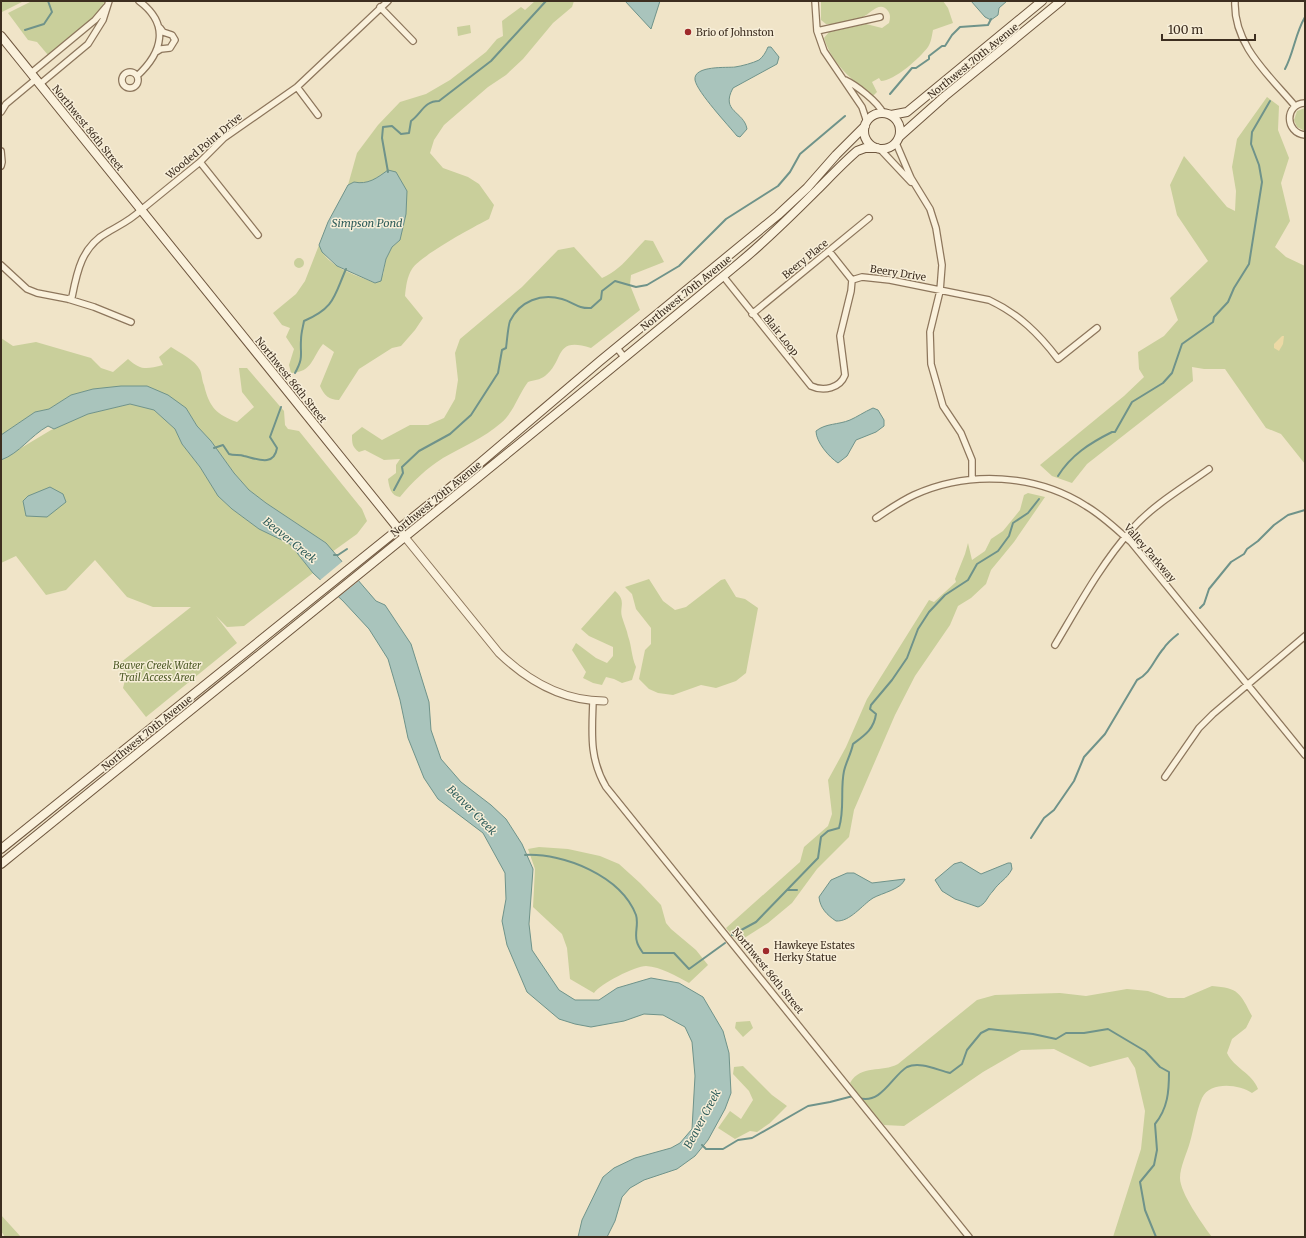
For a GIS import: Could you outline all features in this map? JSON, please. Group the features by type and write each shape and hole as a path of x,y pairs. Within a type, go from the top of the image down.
{"main road":[{"name":"Northwest 70th Avenue","path":"1,849 398,529 778,215 807,188 836,155 874,116 907,112 1042,1"},
{"name":"Northwest 70th Avenue","path":"1,864 320,606 404,536 468,486 723,276 784,223 857,151 865,148 886,149 945,96 1061,1"},
{"name":"Northwest 86th Street","path":"1,36 404,536"},
{"path":"887,114 899,125 897,140"},
{"path":"866,124 865,137 872,146 878,149"}],"street":[{"path":"139,1 150,11 163,32 172,35 175,40 170,48 161,49 156,52"},
{"name":"Wooded Point Drive","path":"68,299 72,297 83,255 93,243 107,232 125,224 200,162 212,148 238,127 297,87 336,52 380,7 388,1"},
{"path":"815,1 817,31 824,51 862,107 866,124"},
{"path":"1235,1 1236,22 1243,41 1295,106"},
{"path":"1,112 6,104 36,79 95,20 108,3"},
{"path":"36,79 88,44 103,20 108,3"},
{"path":"380,7 413,41"},
{"path":"817,31 880,17"},
{"path":"137,76 150,63 156,52 160,40 159,27"},
{"path":"845,80 880,106 887,114"},
{"path":"297,87 318,116"},
{"path":"1305,103 1295,106 1290,113 1289,122 1292,130 1299,135 1305,135"},
{"path":"897,140 916,188"},
{"path":"878,149 916,188 930,209 936,228 942,265 940,291 930,332 931,364 943,406 961,432 972,460 972,479"},
{"path":"1,151 1,166"},
{"path":"200,162 258,234"},
{"name":"Beery Place","path":"752,314 869,218"},
{"path":"829,251 852,280"},
{"path":"1,265 27,289 37,293 68,299 94,307 131,322"},
{"name":"Blair Loop","path":"723,276 811,386 818,389 834,386 843,381 845,375 840,336 851,291 852,280"},
{"name":"Beery Drive","path":"852,280 862,277 883,279 932,288 940,291 974,296 1002,306 1031,326 1058,359 1097,328"},
{"path":"617,348 624,357"},
{"path":"1055,645 1096,575 1120,543 1142,520 1209,469"},
{"name":"Valley Parkway","path":"876,518 914,495 935,487 972,479 1024,481 1057,491 1097,513 1126,537 1305,756"},
{"name":"Northwest 86th Street","path":"404,536 499,653 516,669 531,680 546,687 593,701 604,701"},
{"path":"1165,777 1199,728 1240,689 1248,685 1305,636"},
{"name":"Northwest 86th Street","path":"593,701 593,755 600,776 606,786 969,1237"}],"green space":[{"path":"1,1 24,1 2,12"},
{"path":"32,1 106,1 95,16 48,55 37,42 28,40 8,13"},
{"path":"535,1 574,1 572,7 553,23 523,59 506,75 488,87 444,125 434,140 430,153 443,168 468,177 479,184 494,205 489,219 460,235 417,263 410,272 406,285 405,296 423,318 401,346 392,348 359,369 339,400 330,398 323,392 320,386 334,352 323,344 308,367 304,370 291,373 289,365 294,349 286,337 290,328 282,325 273,313 296,294 305,281 319,245 328,259 342,269 375,283 383,275 386,259 392,247 400,240 406,204 382,174 369,181 362,183 354,182 348,185 357,153 378,125 400,102 426,94 450,80 486,52 497,39 503,36 502,21 521,7 525,10"},
{"path":"821,1 943,1 948,8 953,23 933,30 928,47 906,68 886,80 881,81 879,78 872,82 877,92 873,96 837,64 824,38 829,32 866,24 882,28 889,23 889,12 885,8 878,7 863,17 850,21 826,24 821,20"},
{"path":"470,25 471,33 458,36 457,27"},
{"path":"1267,97 1279,106 1278,130 1289,158 1281,183 1290,221 1275,247 1286,257 1305,266 1305,464 1281,434 1266,428 1225,369 1204,369 1192,367 1193,381 1087,464 1072,483 1052,476 1040,465 1124,396 1144,377 1139,369 1138,352 1164,336 1178,320 1170,298 1208,261 1177,215 1170,185 1184,156 1227,207 1235,211 1236,191 1232,167 1237,139"},
{"path":"1305,108 1305,131 1297,127 1294,120 1297,111"},
{"path":"645,240 653,241 664,262 631,275 630,285 640,310 591,348 571,345 565,348 561,352 551,370 545,376 528,382 513,409 501,423 480,438 431,466 400,497 394,495 390,488 388,479 396,473 396,465 400,459 384,460 365,450 359,452 353,445 352,435 362,427 382,440 410,425 428,425 444,418 455,399 458,380 455,353 460,339 522,287 558,250 574,247 602,278 615,271"},
{"path":"297,258 301,258 303,259 303,267 297,268 294,265 294,261"},
{"path":"1,338 13,346 36,342 91,358 101,368 113,372 128,359 137,366 144,368 163,365 159,357 171,347 198,366 211,405 219,413 237,422 254,407 242,392 239,368 247,368 284,411 285,425 288,429 299,431 362,509 367,521 357,534 332,552 326,543 249,490 234,473 211,441 197,426 186,408 147,386 93,389 71,395 49,409 35,412 1,435"},
{"name":"Beaver Creek Water Trail Access Area","path":"130,404 154,410 175,429 182,444 200,467 218,496 232,509 259,529 290,544 313,573 244,626 227,627 216,616 237,643 146,717 123,688 126,676 120,663 191,607 153,607 127,597 95,560 66,590 46,595 16,556 1,563 1,460 51,430 88,414"},
{"path":"1028,493 1045,497 1014,542 991,570 986,584 971,598 958,606 950,625 915,676 895,715 854,810 849,837 817,869 792,903 768,923 738,942 726,928 800,862 804,847 828,826 832,814 828,780 846,747 867,699 929,600 934,602 956,582 955,579 968,543 972,560 985,551 991,539 1003,531 1020,510 1024,495"},
{"path":"649,579 663,601 675,610 686,607 721,580 725,579 736,597 745,599 758,608 746,673 736,681 716,688 701,685 673,695 658,693 649,689 639,679 645,650 651,644 651,628 636,609 632,594 625,587"},
{"path":"615,591 622,601 621,613 636,667 632,680 622,683 606,677 602,685 593,683 583,678 586,672 572,650 576,643 596,658 607,663 613,656 613,647 589,636 581,629"},
{"path":"539,847 568,849 600,856 619,864 661,905 666,923 696,950 708,965 689,983 657,968 646,966 641,967 626,972 603,985 594,993 570,979 567,948 562,934 533,907 535,869 528,849"},
{"path":"1212,986 1228,988 1238,993 1252,1016 1246,1028 1232,1039 1227,1053 1234,1063 1252,1079 1258,1089 1252,1093 1233,1086 1211,1089 1202,1098 1198,1109 1190,1142 1181,1169 1180,1178 1188,1200 1212,1237 1113,1237 1141,1149 1145,1111 1135,1068 1128,1057 1090,1067 1054,1049 1021,1050 983,1072 904,1126 884,1125 850,1083 860,1073 892,1067 898,1064 977,1000 995,995 1060,993 1086,996 1127,989 1148,991 1168,998 1184,998"},
{"path":"750,1021 753,1028 743,1037 735,1028 736,1022"},
{"path":"743,1066 772,1095 787,1106 770,1123 757,1132 750,1131 735,1139 718,1128 730,1111 741,1119 753,1100 749,1091 733,1074 734,1067"},
{"path":"1,1215 21,1237 5,1237 1,1231"}],"sand":[{"path":"1282,336 1284,336 1283,344 1279,351 1274,348 1274,344"}],"water":[{"path":"625,1 660,1 651,29"},
{"path":"971,1 1007,1 999,8 998,15 991,20 985,17"},
{"path":"768,47 771,47 779,57 777,64 733,88 730,96 729,102 731,107 742,118 747,129 740,137 737,136 701,92 695,80 696,75 699,72 712,68 735,67 757,61 763,56"},
{"name":"Simpson Pond","path":"388,170 396,172 407,191 406,214 400,240 392,247 386,259 381,281 375,283 337,266 322,252 319,245 328,222 348,185 354,182 368,182"},
{"name":"Beaver Creek","path":"121,386 147,386 168,395 186,408 197,426 211,441 234,473 249,490 326,543 376,601 385,605 411,644 429,702 431,730 441,759 461,782 491,805 506,819 522,844 533,869 529,924 532,950 559,990 575,1000 599,1000 617,988 651,978 679,983 703,997 723,1031 729,1053 731,1093 725,1109 708,1140 695,1156 677,1169 644,1180 630,1188 622,1197 615,1221 607,1237 578,1237 582,1220 603,1177 614,1168 635,1158 671,1148 680,1143 692,1129 695,1076 692,1042 685,1027 663,1015 644,1014 624,1021 591,1027 575,1024 559,1019 527,992 507,945 502,921 506,899 505,873 483,833 438,799 424,778 408,738 400,700 388,659 369,629 343,601 313,573 290,544 259,529 232,509 218,496 200,467 182,444 175,429 154,410 130,404 88,414 54,429 48,426 14,453 1,460 1,435 35,412 49,409 71,395 93,389"},
{"path":"873,408 878,410 884,420 884,426 876,432 856,440 847,456 838,463 824,449 818,440 816,431 828,425 846,422"},
{"path":"50,487 63,494 66,502 47,517 26,516 23,501 28,496"},
{"path":"961,862 981,874 1008,863 1011,863 1012,869 985,902 978,907 955,899 942,891 935,880 954,864"},
{"path":"847,873 854,873 872,883 905,879 900,885 873,898 851,916 841,921 836,921 824,911 819,897 831,880"}],"pier":[{"path":"343,561 360,580 337,598 319,581"}],"waterway":[{"path":"25,30 44,24 52,12 48,1"},
{"path":"388,172 382,138 383,127 392,126 401,134 409,133 411,121 426,105 439,101 491,61 546,1"},
{"path":"1285,69 1305,17"},
{"path":"890,94 912,68 916,68 929,59 929,56 942,46 945,46 952,35 960,27 988,25 991,19"},
{"path":"1058,476 1069,462 1082,450 1104,436 1115,432 1132,402 1163,383 1172,373 1182,344 1213,322 1214,317 1228,302 1234,288 1249,264 1262,182 1259,165 1251,144 1252,132 1270,101"},
{"path":"394,490 403,473 402,467 419,451 450,434 471,415 498,373 502,350 506,348 510,321 519,308 532,300 546,297 554,297 566,300 579,306 591,308 601,299 602,291 615,281 636,287 647,285 679,266 726,219 778,186 790,172 800,154 845,116"},
{"path":"295,373 301,359 301,337 304,321 328,306 336,294 346,269"},
{"path":"214,448 223,445 231,455 241,455 259,460 269,460 275,454 277,448 270,437 281,407"},
{"path":"732,935 756,922 818,858 821,837 828,831 839,828 842,813 842,785 844,771 853,744 865,735 873,724 876,714 870,709 871,705 892,680 907,658 918,629 929,612 945,595 968,580 977,564 998,551 1009,536 1013,523 1028,513 1039,499"},
{"path":"1200,608 1204,604 1209,589 1231,562 1244,554 1247,549 1258,541 1274,525 1288,515 1305,510"},
{"path":"334,555 338,555 347,549"},
{"path":"1031,838 1044,818 1054,810 1074,781 1084,757 1105,734 1137,680 1146,674 1167,644 1178,634"},
{"path":"525,855 540,855 557,858 590,870 605,878 629,901 636,915 636,939 643,953 674,953 689,969 725,943"},
{"path":"788,890 797,890"},
{"path":"859,1098 867,1099 880,1094 902,1071 912,1065 923,1065 950,1073 962,1064 967,1050 981,1033 989,1029 1033,1034 1056,1039 1066,1033 1084,1033 1108,1029 1145,1051 1160,1067 1169,1072 1167,1099 1163,1112 1155,1124 1157,1150 1154,1165 1140,1182 1145,1210 1156,1237"},
{"name":"Beaver Creek","path":"702,1145 706,1149 723,1149 738,1140 752,1138 808,1106 853,1096"}],"place":[{"name":"Brio of Johnston","path":"688,32"},
{"name":"Hawkeye Estates Herky Statue","path":"766,951"}]}
